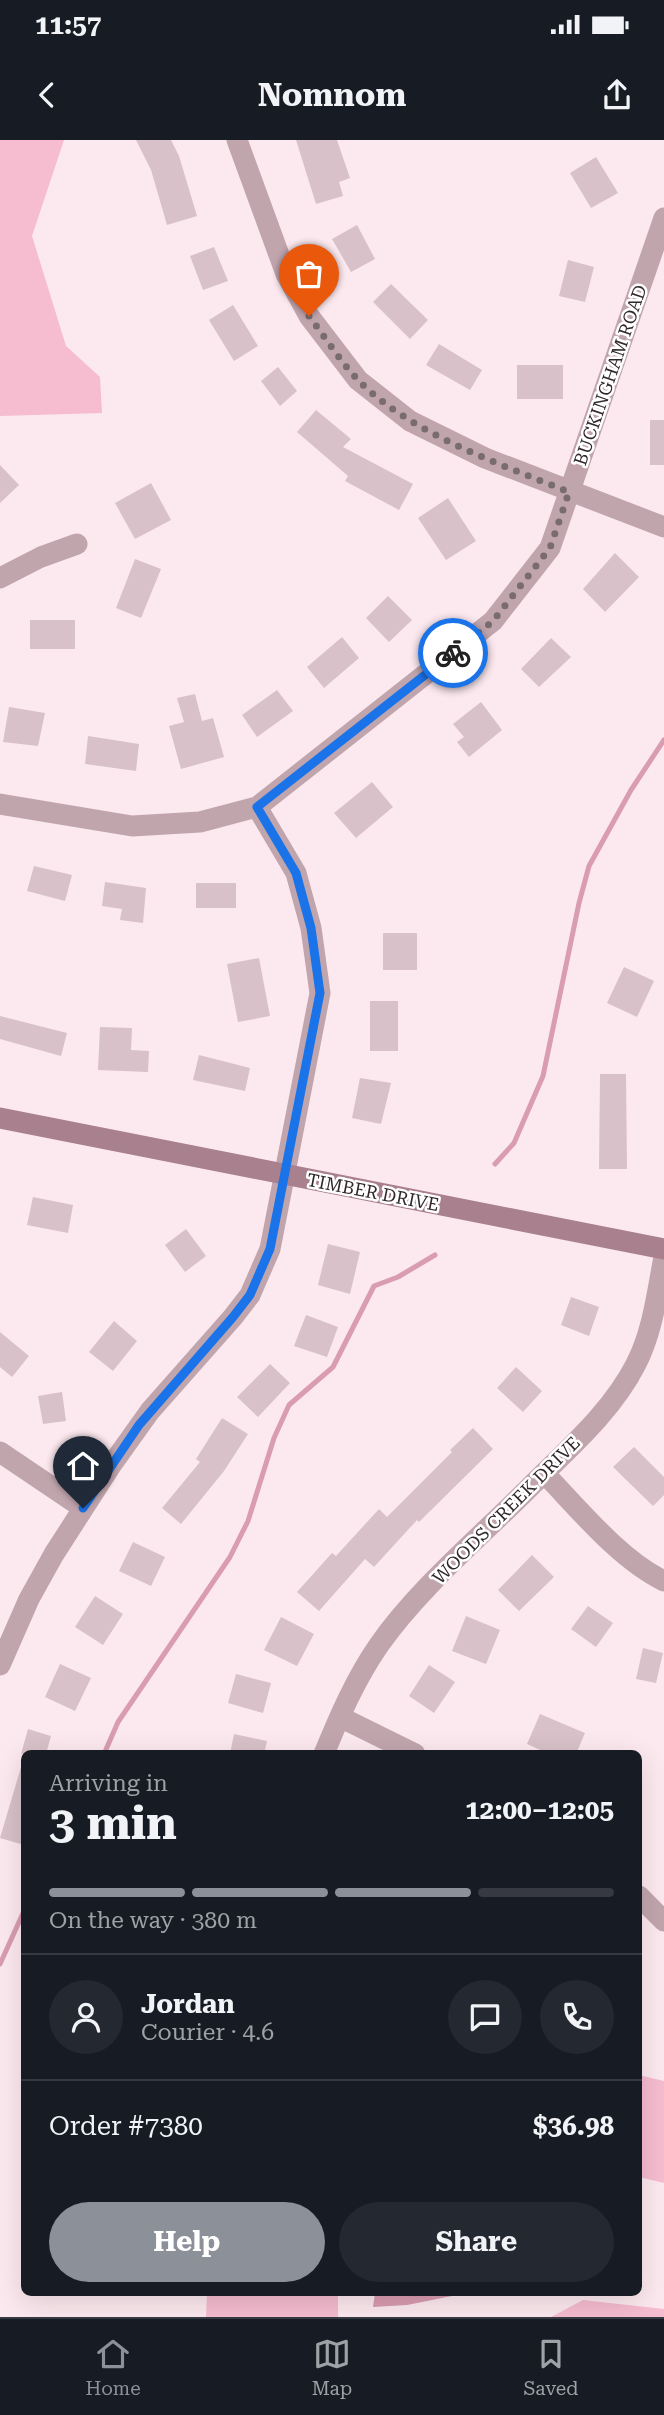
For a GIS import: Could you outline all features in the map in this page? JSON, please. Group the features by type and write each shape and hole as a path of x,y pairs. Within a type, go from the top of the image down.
{"main road":[{"name":"TIMBER DRIVE","path":"0,1118 664,1249"}],"street":[{"path":"237,140 286,275 309,316 358,380 410,421 485,458 664,527"},
{"name":"BUCKINGHAM ROAD","path":"0,804 132,826 200,822 257,807 493,621 550,548 664,218"},
{"path":"0,578 41,557 77,544"},
{"path":"0,1665 29,1599 83,1508 128,1439 250,1295 270,1249 320,993 311,928 296,873 257,807"},
{"name":"WOODS CREEK DRIVE","path":"326,1750 340,1717 379,1645 428,1588 604,1412 636,1364 652,1318 664,1257"},
{"path":"0,1452 83,1508"},
{"path":"544,1473 608,1538 664,1581"},
{"path":"340,1717 407,1750"},
{"path":"642,1899 664,1922"}],"shaded area":[{"path":"0,140 64,140 32,236 66,346 100,377 102,413 0,416"},
{"path":"642,2076 664,2081 664,2183 642,2178"},
{"path":"207,2296 338,2296 338,2317 206,2317"},
{"path":"374,2296 452,2296 407,2305 373,2307"},
{"path":"583,2300 664,2309 664,2317 551,2317"}],"building":[{"path":"136,140 171,140 179,156 197,216 167,225 151,170"},
{"path":"296,140 337,140 350,178 339,182 343,196 316,204"},
{"path":"596,157 618,193 591,208 570,173"},
{"path":"357,225 375,259 351,272 332,239"},
{"path":"214,247 228,281 203,290 190,256"},
{"path":"568,260 594,267 585,302 559,296"},
{"path":"391,284 428,320 410,339 373,302"},
{"path":"233,305 258,346 234,361 209,320"},
{"path":"439,344 482,370 470,390 426,365"},
{"path":"517,365 563,365 563,399 517,399"},
{"path":"278,367 297,391 280,406 261,381"},
{"path":"316,410 351,439 343,447 413,484 399,510 345,481 348,476 297,432"},
{"path":"650,420 664,420 664,465 650,465"},
{"path":"0,465 19,485 0,503"},
{"path":"151,483 171,520 135,539 115,503"},
{"path":"448,498 476,541 446,560 418,518"},
{"path":"615,553 639,577 605,612 583,589"},
{"path":"135,559 161,569 141,618 116,608"},
{"path":"388,596 412,620 389,642 366,618"},
{"path":"30,620 75,620 75,649 30,649"},
{"path":"342,637 359,658 324,688 307,667"},
{"path":"551,638 571,657 539,687 521,669"},
{"path":"277,690 293,711 257,737 242,715"},
{"path":"195,694 202,721 213,718 224,757 181,769 169,726 184,722 177,698"},
{"path":"481,702 502,730 469,757 457,742 464,737 453,724"},
{"path":"9,707 45,713 38,746 3,742"},
{"path":"88,736 139,744 136,771 85,764"},
{"path":"372,782 393,807 356,838 334,813"},
{"path":"34,866 72,875 65,901 27,891"},
{"path":"105,882 146,888 143,923 120,920 122,909 102,906"},
{"path":"196,883 236,883 236,908 196,908"},
{"path":"383,933 417,933 417,970 383,970"},
{"path":"259,958 270,1016 238,1022 227,964"},
{"path":"624,967 654,981 637,1017 607,1003"},
{"path":"370,1001 398,1001 398,1051 370,1051"},
{"path":"0,1016 67,1033 61,1056 0,1039"},
{"path":"100,1027 132,1028 131,1050 149,1051 148,1072 98,1070"},
{"path":"199,1055 250,1068 245,1091 193,1080"},
{"path":"600,1074 626,1074 627,1169 599,1169"},
{"path":"360,1078 391,1083 381,1124 352,1118"},
{"path":"33,1197 73,1205 68,1233 27,1225"},
{"path":"186,1229 206,1256 185,1272 165,1245"},
{"path":"328,1244 360,1252 350,1294 318,1285"},
{"path":"571,1297 599,1307 589,1336 561,1325"},
{"path":"306,1315 338,1327 327,1357 294,1346"},
{"path":"114,1321 137,1341 113,1371 89,1352"},
{"path":"0,1332 29,1356 12,1377 0,1367"},
{"path":"270,1364 290,1383 258,1417 237,1397"},
{"path":"516,1367 542,1391 523,1412 497,1388"},
{"path":"62,1392 66,1421 43,1424 38,1396"},
{"path":"222,1418 248,1434 224,1471 181,1524 162,1508 200,1462 196,1459"},
{"path":"473,1428 493,1449 419,1522 417,1520 374,1567 365,1559 319,1611 297,1592 332,1553 336,1556 379,1509 387,1517"},
{"path":"634,1447 664,1477 664,1495 653,1506 613,1467"},
{"path":"133,1542 165,1557 151,1586 119,1571"},
{"path":"532,1555 554,1577 519,1611 498,1590"},
{"path":"95,1596 123,1614 103,1645 75,1627"},
{"path":"588,1606 613,1623 596,1647 571,1629"},
{"path":"466,1616 500,1630 486,1664 452,1651"},
{"path":"281,1617 314,1634 297,1666 264,1650"},
{"path":"643,1648 663,1653 656,1683 636,1679"},
{"path":"60,1664 91,1678 75,1711 45,1697"},
{"path":"429,1665 455,1682 434,1713 409,1696"},
{"path":"236,1674 271,1683 263,1713 228,1703"},
{"path":"540,1714 585,1733 578,1750 540,1750 527,1744"},
{"path":"28,1729 51,1736 47,1750 22,1750"},
{"path":"234,1734 267,1741 265,1750 231,1750"},
{"path":"21,1767 21,1844 0,1838"}],"waterway":[{"path":"495,1164 514,1143 543,1076 589,866 631,790 664,740"},
{"path":"106,1750 118,1722 230,1557 248,1521 274,1438 289,1405 333,1367 374,1286 398,1277 435,1255"},
{"path":"0,1964 21,1918"}],"way so far":[{"path":"309,316 358,380 410,421 485,458 569,492 550,548 493,621 453,653"}],"route":[{"path":"83,1508 128,1439 250,1295 270,1249 320,993 311,928 296,873 257,807 453,653"}]}
